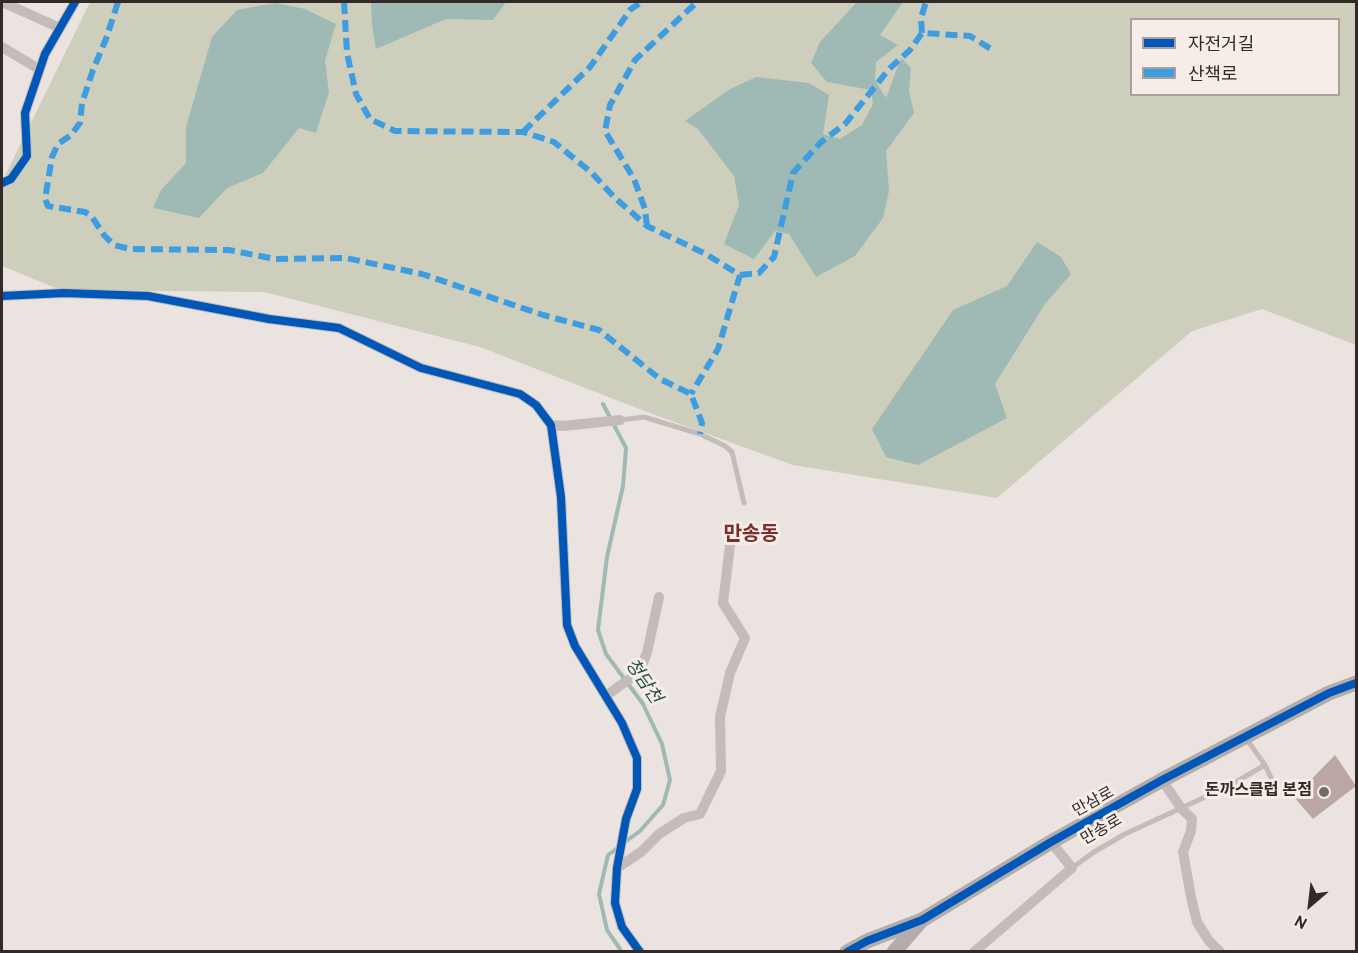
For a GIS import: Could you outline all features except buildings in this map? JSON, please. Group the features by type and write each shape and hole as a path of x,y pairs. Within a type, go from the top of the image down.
{"street":[{"path":"2,2 60,28"},
{"path":"2,183 11,179 27,156 24,113 45,54 75,2"},
{"path":"2,47 39,69"},
{"path":"2,296 64,293 148,296 269,319 339,328 421,368 520,394 536,405 551,425 561,497 567,625 575,646 607,695 638,758 637,789 626,819 617,868 615,903 622,927 640,951"},
{"path":"551,425 620,420"},
{"path":"617,868 641,852 659,834 684,818 700,814 721,771 720,717 730,674 745,638 723,603 732,529"},
{"path":"607,695 639,672 647,653 659,597"},
{"name":"만삼로","path":"847,951 922,920 1051,842 1162,780 1329,693 1356,682"},
{"path":"1162,780 1181,808 1192,819 1191,831 1183,852 1197,921 1209,941 1220,951"},
{"path":"1051,842 1072,868"},
{"name":"만송로","path":"974,951 1072,868"},
{"path":"894,951 922,920"}],"lane":[{"path":"620,420 644,417 700,434 725,446 732,452 744,502"},
{"path":"1244,736 1274,784"},
{"name":"만송로","path":"1072,868 1125,834 1229,786 1264,765"}],"green space":[{"path":"90,2 1356,2 1356,345 1262,309 1192,331 997,498 793,465 647,412 480,347 264,292 61,290 2,266 2,182"}],"water":[{"path":"371,2 506,2 493,20 446,19 376,49"},
{"path":"857,2 903,2 880,35 898,45 876,62 875,80 886,98 901,58 911,68 909,91 914,113 886,151 889,191 883,218 855,256 816,277 789,234 775,231 754,259 724,244 739,205 734,176 698,129 685,121 730,89 756,77 809,83 829,95 823,134 840,139 862,125 873,104 871,90 827,82 811,63 820,42"},
{"path":"275,3 305,9 336,24 325,61 329,92 316,133 299,128 263,173 227,188 199,218 153,208 161,190 186,163 186,127 212,37 237,10"},
{"path":"1037,242 1061,257 1071,274 1045,304 995,384 1007,418 918,465 886,457 872,429 953,310 1007,286"}],"waterway":[{"name":"청담천","path":"603,404 626,448 623,486 607,557 598,630 606,654 643,704 662,744 670,780 663,805 640,831 625,842"},
{"name":"청담천","path":"619,847 608,855 599,894 607,930 622,952"}],"marked path":[{"path":"118,2 82,103 80,123 71,135 58,144 52,157 45,199 48,206 85,212 92,217 114,245 130,249 229,250 275,259 346,258 422,274 543,315 599,330 660,379 691,394 702,423 700,434"},
{"path":"344,2 347,53 356,94 370,119 395,131 523,132 554,142 592,173 614,197 647,226 704,253 740,275 718,349 691,394"},
{"path":"523,132 590,67 631,9 642,2"},
{"path":"647,226 645,209 634,179 605,131 610,105 635,60 697,2"},
{"path":"922,33 921,18 926,2"},
{"path":"740,275 759,273 774,257 793,173 820,143 846,123 889,69 910,50 922,33 970,36 991,49"}],"cycle path":[{"path":"2,183 11,179 27,156 25,113 45,54 75,2"},
{"path":"2,296 64,293 148,296 269,319 339,328 421,368 520,394 536,405 551,425 561,497 567,625 575,646 622,723 637,758 637,789 626,819 617,868 615,903 622,927 640,952"},
{"path":"847,952 867,941 922,920 1051,842 1162,780 1329,693 1356,683"}],"place":[{"name":"돈까스클럽 본점","path":"1324,792"}],"district":[{"name":"만송동","path":"751,536"}]}
